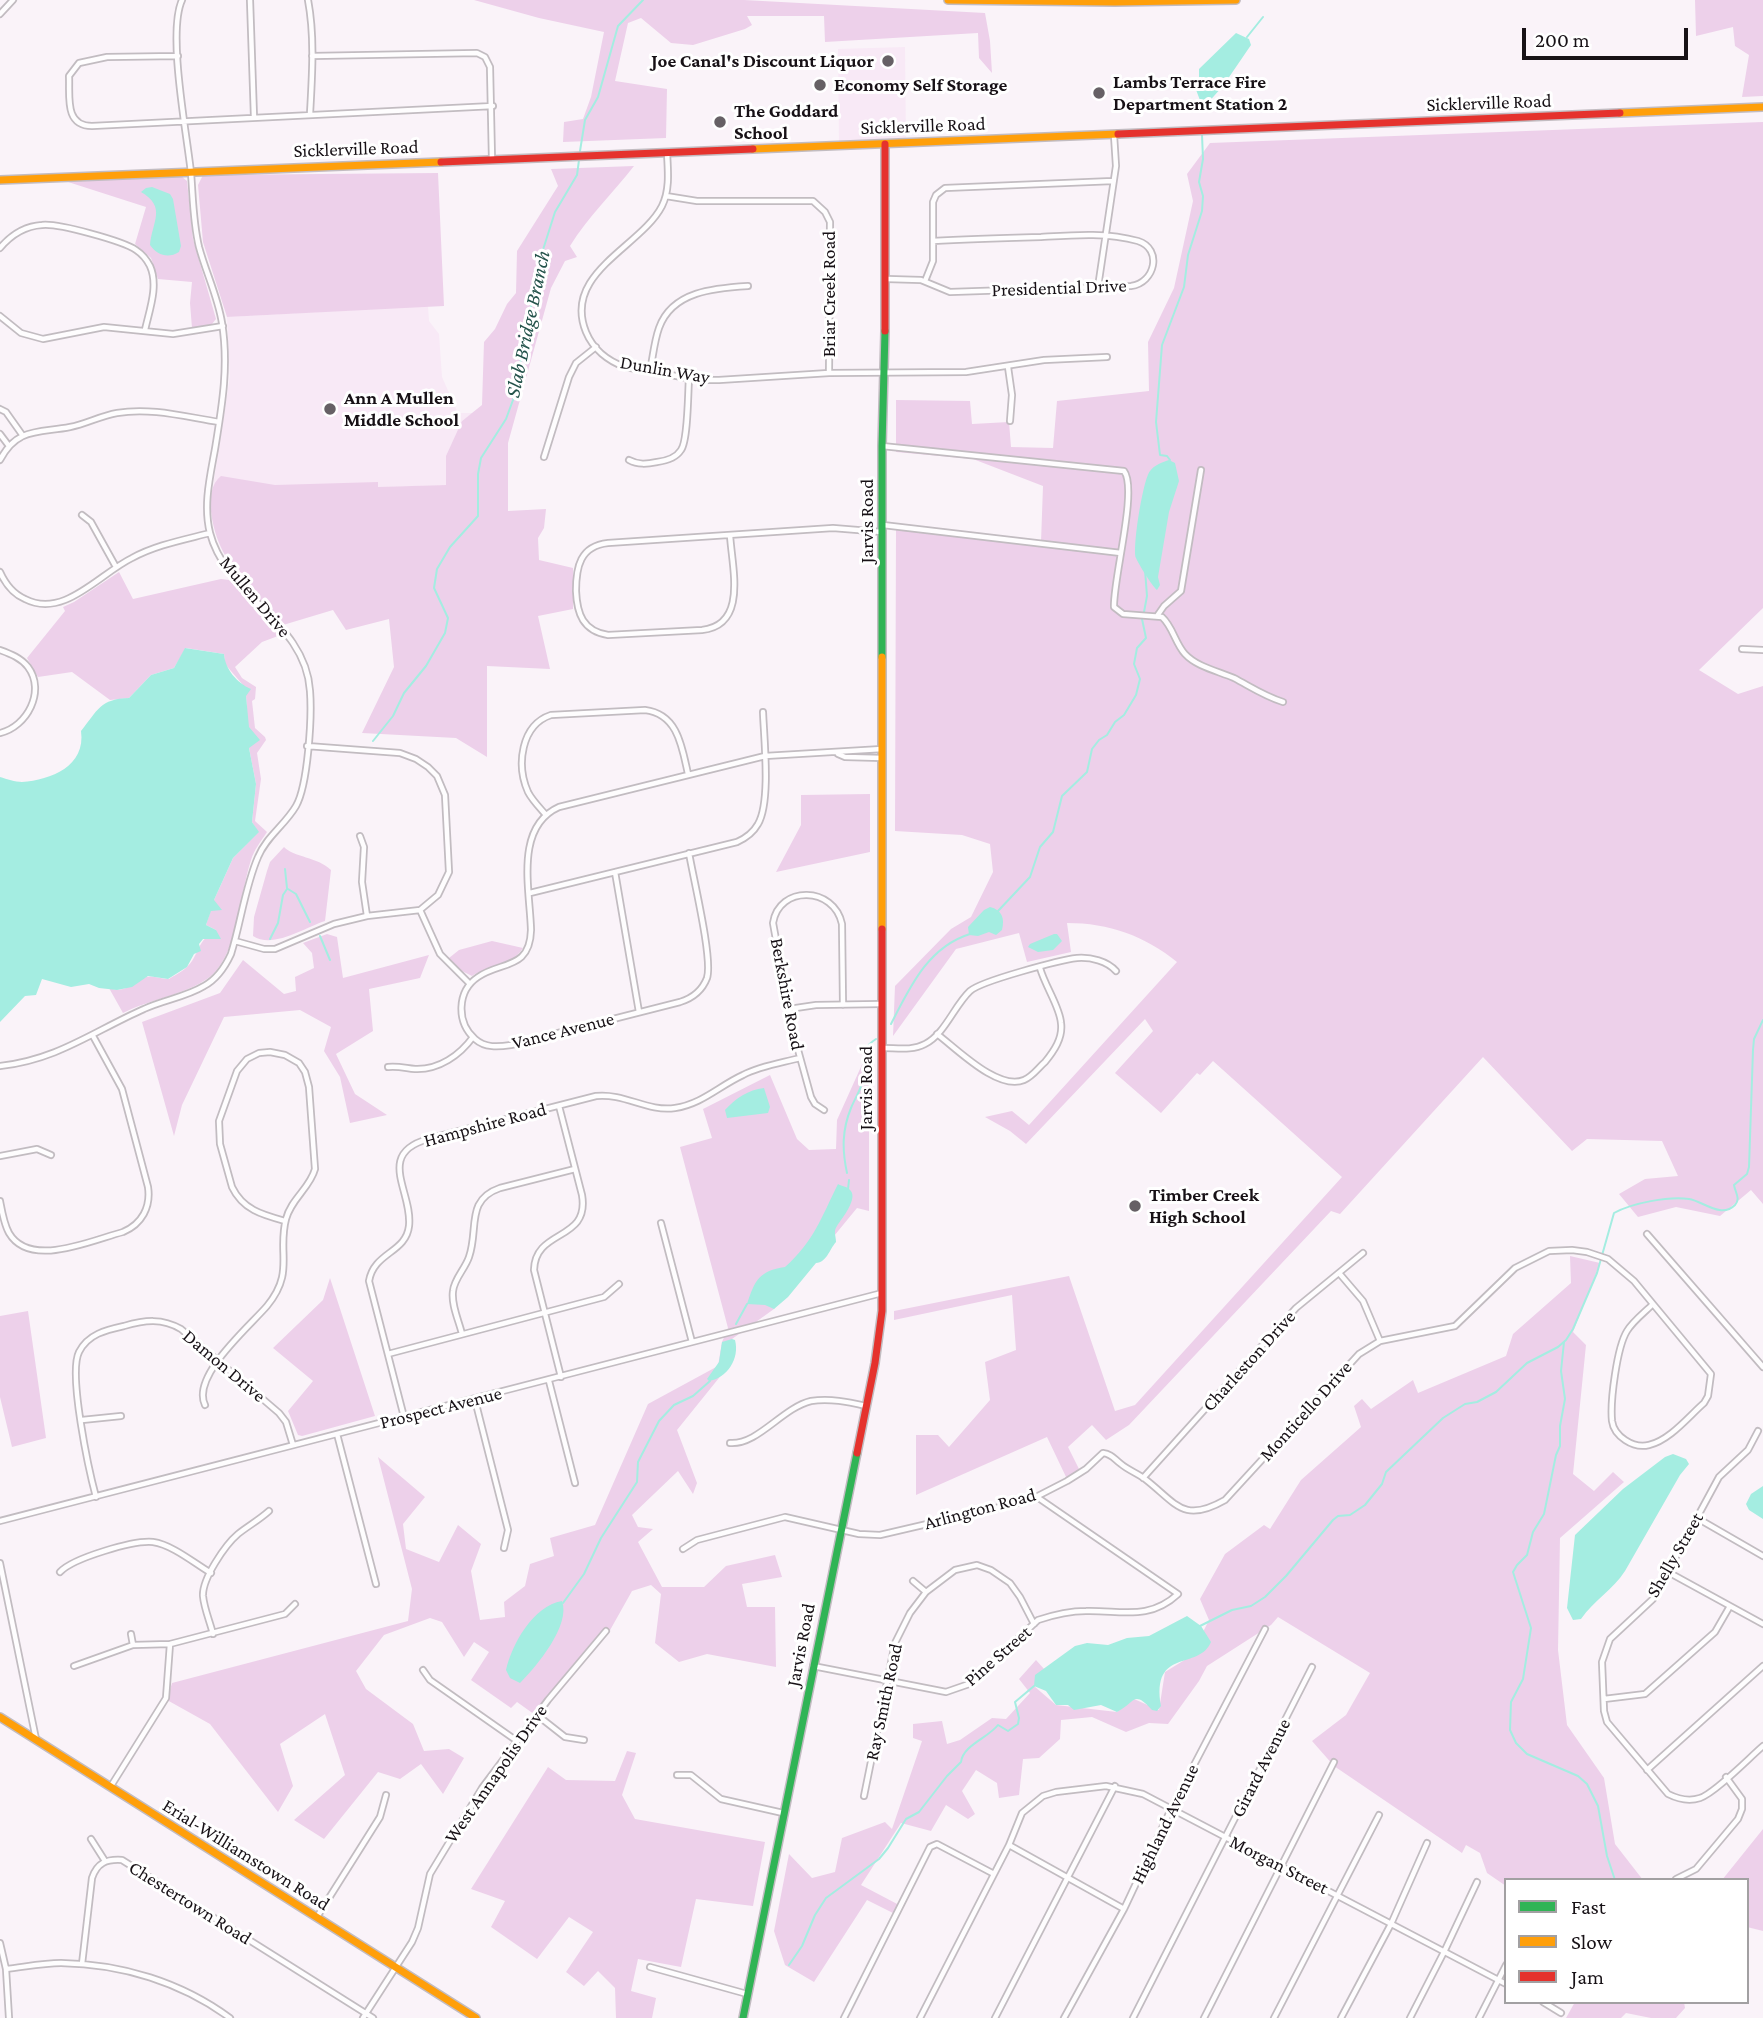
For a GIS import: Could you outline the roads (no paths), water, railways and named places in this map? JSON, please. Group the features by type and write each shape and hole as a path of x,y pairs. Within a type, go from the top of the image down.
{"main road":[{"path":"948,0 1236,0"},
{"name":"Sicklerville Road","path":"0,180 1763,107"},
{"name":"Jarvis Road","path":"743,2018 879,1335 882,446 887,279 885,144"},
{"name":"Erial-Williamstown Road","path":"0,1717 476,2018"}],"street":[{"path":"0,14 13,0"},
{"name":"Mullen Drive","path":"0,1066 50,1055 93,1036 142,1009 191,993 208,984 224,968 235,942 259,853 291,813 302,794 310,692 300,655 291,639 228,570 210,533 207,495 226,372 223,326 197,238 183,120 177,12 182,0"},
{"path":"250,0 254,117"},
{"path":"308,0 312,56 310,115"},
{"path":"312,56 477,52 485,57 490,67 493,106 492,160"},
{"path":"178,56 107,57 79,63 69,76 71,114 74,121 81,126 493,106"},
{"path":"1098,287 1116,166 1114,135"},
{"path":"666,196 667,153"},
{"path":"925,281 933,261 933,202 936,195 945,188 1113,181"},
{"name":"Dunlin Way","path":"666,196 653,220 606,262 591,281 582,312 584,327 596,347 614,363 689,378 719,380 829,373 965,372 1054,359 1107,357"},
{"name":"Briar Creek Road","path":"666,196 697,201 813,201 819,206 828,218 831,234 829,373"},
{"path":"0,248 17,233 30,227 47,225 132,248 147,262 154,280 145,330"},
{"name":"Presidential Drive","path":"887,279 925,281 954,293 1098,287 1140,284 1147,279 1152,266 1152,253 1144,244 1106,235 933,241"},
{"path":"650,371 659,328 668,312 698,292 748,286"},
{"path":"0,316 21,333 43,339 104,327 180,334 223,326"},
{"path":"544,457 569,377 576,363 596,347"},
{"path":"1009,366 1012,395 1010,421"},
{"path":"629,460 635,463 661,462 672,458 681,450 685,438 689,378"},
{"path":"0,409 6,412 23,436"},
{"path":"0,460 9,446 33,432 73,426 130,411 158,412 219,422"},
{"path":"0,433 9,446"},
{"path":"882,446 1118,469 1125,473 1128,495 1114,607 1123,614 1157,616 1167,621 1179,647 1188,658 1283,702"},
{"path":"1157,616 1181,591 1201,470"},
{"path":"82,515 91,522 116,567"},
{"path":"730,535 733,606 728,617 716,628 608,635 594,632 582,621 577,607 576,570 582,557 592,547 602,544 730,535 841,528 883,528 1121,553"},
{"path":"0,572 2,582 23,598 48,605 69,598 116,567 157,547 210,533"},
{"path":"1742,649 1763,650"},
{"path":"0,650 16,657 27,666 33,675 35,691 32,706 24,718 8,731 0,733"},
{"path":"546,815 527,788 523,747 532,727 551,715 645,710 657,713 672,724 678,734 688,774"},
{"path":"530,893 737,842 753,831 763,812 763,712"},
{"path":"235,942 264,949 280,948 326,926 367,916 420,910 438,895 449,872 446,801 437,776 422,762 405,754 307,746"},
{"path":"387,1067 417,1069 447,1061 460,1053 473,1037 465,1027 461,1014 464,994 470,984 482,975 509,966 525,952 531,937 527,849 533,832 546,815 559,807 765,756 882,749"},
{"path":"837,753 845,757 882,758"},
{"path":"360,836 364,847 362,882 367,916"},
{"name":"Vance Avenue","path":"473,1037 486,1045 501,1047 693,997 701,989 708,975 708,960 689,853"},
{"path":"615,872 639,1012"},
{"name":"Berkshire Road","path":"824,1110 811,1099 789,1009 774,919 785,902 809,895 818,896 829,902 841,919 843,1005"},
{"path":"420,910 440,954 470,984"},
{"path":"882,1048 918,1047 927,1043 966,995 978,985 1082,958 1108,964 1116,971"},
{"path":"937,1034 998,1079 1012,1082 1030,1076 1052,1053 1061,1030 1060,1015 1040,968"},
{"path":"789,1009 811,1005 881,1004"},
{"path":"0,1201 5,1223 12,1237 27,1249 41,1252 123,1232 135,1226 145,1213 148,1187 124,1096 93,1036"},
{"path":"205,1405 202,1395 207,1375 268,1305 281,1284 285,1262 285,1222 294,1201 312,1179 315,1169 309,1087 304,1072 295,1060 280,1053 264,1052 247,1059 237,1071 220,1116 219,1138 236,1196 251,1210 285,1222"},
{"name":"Hampshire Road","path":"404,1417 369,1281 374,1265 398,1247 407,1234 409,1218 399,1173 401,1161 407,1151 422,1140 609,1095 659,1108 684,1106 703,1100 743,1075 800,1058"},
{"path":"559,1106 582,1199 580,1218 568,1232 546,1242 538,1251 534,1263 535,1279 561,1377"},
{"path":"0,1156 37,1149 51,1155"},
{"path":"462,1334 453,1293 469,1255 475,1215 480,1201 496,1189 575,1169"},
{"path":"661,1223 692,1342"},
{"path":"1647,1234 1763,1367"},
{"name":"Monticello Drive","path":"1143,1478 1173,1504 1186,1509 1200,1512 1225,1500 1348,1363 1380,1341 1455,1326 1515,1268 1549,1251 1587,1252 1608,1259 1634,1281 1711,1374 1708,1396 1704,1403 1664,1438 1646,1446 1629,1442 1619,1435 1612,1421 1619,1350 1631,1325 1653,1304"},
{"name":"Charleston Drive","path":"1143,1478 1296,1308 1363,1253"},
{"path":"1339,1273 1363,1301 1380,1341"},
{"path":"388,1354 604,1297 619,1284"},
{"name":"Prospect Avenue","path":"0,1521 881,1293"},
{"name":"Damon Drive","path":"96,1497 87,1461 76,1360 82,1346 100,1332 145,1321 162,1321 181,1329 283,1417 293,1445"},
{"path":"549,1381 575,1483"},
{"path":"474,1400 508,1530 504,1548"},
{"path":"730,1443 746,1442 782,1415 811,1401 842,1401 866,1406"},
{"path":"82,1420 121,1416"},
{"name":"Shelly Street","path":"1758,1431 1748,1450 1719,1477 1653,1599 1610,1639 1602,1662 1607,1722 1668,1794 1683,1800 1699,1799 1763,1745"},
{"path":"337,1434 376,1584"},
{"name":"Arlington Road","path":"683,1549 697,1539 785,1517 859,1534 880,1535 1030,1500 1086,1469 1103,1453 1109,1454 1143,1478"},
{"name":"Pine Street","path":"813,1666 946,1692 960,1689 983,1673 1034,1624 1052,1615 1084,1611 1154,1610 1167,1605 1178,1594 1037,1497"},
{"path":"213,1634 203,1596 205,1583 222,1552 237,1535 254,1525 269,1511"},
{"path":"1697,1518 1763,1556"},
{"path":"60,1573 75,1561 148,1542 164,1545 211,1573"},
{"path":"0,1563 36,1740"},
{"name":"Ray Smith Road","path":"864,1796 895,1643 909,1613 926,1592 955,1570 977,1565 991,1570 1010,1583 1034,1624"},
{"path":"1668,1572 1763,1623"},
{"path":"913,1581 926,1592"},
{"path":"74,1666 133,1645 170,1644 285,1614 295,1604"},
{"path":"1604,1699 1645,1694 1715,1632 1730,1606"},
{"name":"Highland Avenue","path":"1064,2018 1124,1909 1171,1810 1265,1629"},
{"name":"West Annapolis Drive","path":"365,2016 412,1942 418,1928 425,1891 438,1858 482,1788 606,1631"},
{"path":"131,1634 133,1645"},
{"path":"111,1786 166,1698 170,1644"},
{"name":"Girard Avenue","path":"1133,2018 1312,1667"},
{"path":"1647,1770 1763,1667"},
{"path":"423,1670 430,1680 517,1741"},
{"path":"537,1715 565,1737 584,1740"},
{"path":"1204,2018 1334,1762"},
{"path":"677,1775 691,1775 722,1799 783,1813"},
{"path":"1678,1878 1696,1868 1738,1819 1742,1799 1726,1777"},
{"path":"995,2018 1115,1786"},
{"name":"Morgan Street","path":"1009,1845 1023,1813 1043,1796 1056,1792 1115,1786 1143,1794 1504,1983"},
{"path":"316,1917 380,1816 386,1795"},
{"path":"1274,2018 1379,1815"},
{"path":"91,1839 104,1861"},
{"path":"844,2018 923,1857 933,1844 937,1843 993,1874"},
{"path":"1341,2018 1391,1924 1427,1843"},
{"path":"920,2018 1009,1845 1124,1909"},
{"name":"Chestertown Road","path":"82,1964 95,1869 104,1861 122,1860 365,2016 373,2018"},
{"path":"1410,2018 1477,1882"},
{"path":"0,1942 6,1969 9,2018"},
{"path":"6,1969 58,1963 133,1972 190,1993 230,2018"},
{"path":"650,1967 747,1994"},
{"path":"1479,2018 1504,1969"},
{"path":"1547,2004 1561,2012"}],"waterway":[{"name":"Slab Bridge Branch","path":"580,151 585,120 598,97 618,26 643,0"},
{"path":"1247,37 1263,17"},
{"path":"1170,460 1167,456 1160,455 1156,422 1162,345 1184,287 1188,255 1202,211 1203,196 1199,182 1203,159 1202,135"},
{"name":"Slab Bridge Branch","path":"373,741 393,716 404,693 426,666 445,633 448,618 434,588 437,569 450,547 478,516 478,474 481,458 506,419 520,381 521,351 529,332 532,294 541,256 555,212 577,175 579,160"},
{"path":"1144,612 1147,596 1145,570"},
{"path":"998,911 1030,877 1040,847 1053,832 1062,796 1087,772 1092,749 1124,715 1136,695 1140,679 1134,664 1137,648 1146,638 1142,619"},
{"name":"Slab Bridge Branch","path":"285,869 287,888"},
{"path":"270,939 278,923 283,895 287,889"},
{"name":"Slab Bridge Branch","path":"288,889 296,894 310,922"},
{"path":"891,1024 913,983 932,958 955,940 970,934"},
{"name":"Slab Bridge Branch","path":"320,936 330,960"},
{"path":"1200,1626 1232,1610 1251,1606 1265,1597 1333,1520 1338,1516 1350,1515 1365,1505 1382,1484 1386,1472 1443,1418 1465,1404 1477,1402 1496,1392 1527,1363 1566,1340 1597,1273 1614,1213 1640,1203 1661,1199 1689,1199 1718,1210 1730,1209 1737,1203 1734,1185 1747,1174 1749,1167 1754,1039 1763,1020"},
{"path":"847,1173 844,1132 863,1081 866,1048 876,1039"},
{"path":"848,1189 849,1180"},
{"path":"736,1324 747,1304"},
{"path":"1564,1342 1561,1371 1565,1399 1560,1426 1560,1446 1544,1514 1533,1532 1527,1555 1513,1572 1531,1628 1523,1679 1511,1702 1510,1730 1516,1743 1527,1754 1578,1776 1587,1784 1598,1806 1607,1856 1614,1878"},
{"path":"563,1603 584,1574 601,1538 637,1482 638,1462 659,1421 674,1405 693,1396 710,1381"},
{"path":"789,1965 802,1946 815,1915 826,1898 879,1859 906,1819 919,1812 971,1746 998,1725 1008,1731 1018,1724 1015,1702 1034,1686"}],"place":[{"name":"Joe Canal's Discount Liquor","path":"888,61"},
{"name":"Economy Self Storage","path":"820,85"},
{"name":"Lambs Terrace Fire Department Station 2","path":"1099,93"},
{"name":"The Goddard School","path":"720,122"},
{"name":"Ann A Mullen Middle School","path":"330,409"},
{"name":"Timber Creek High School","path":"1135,1206"}]}
